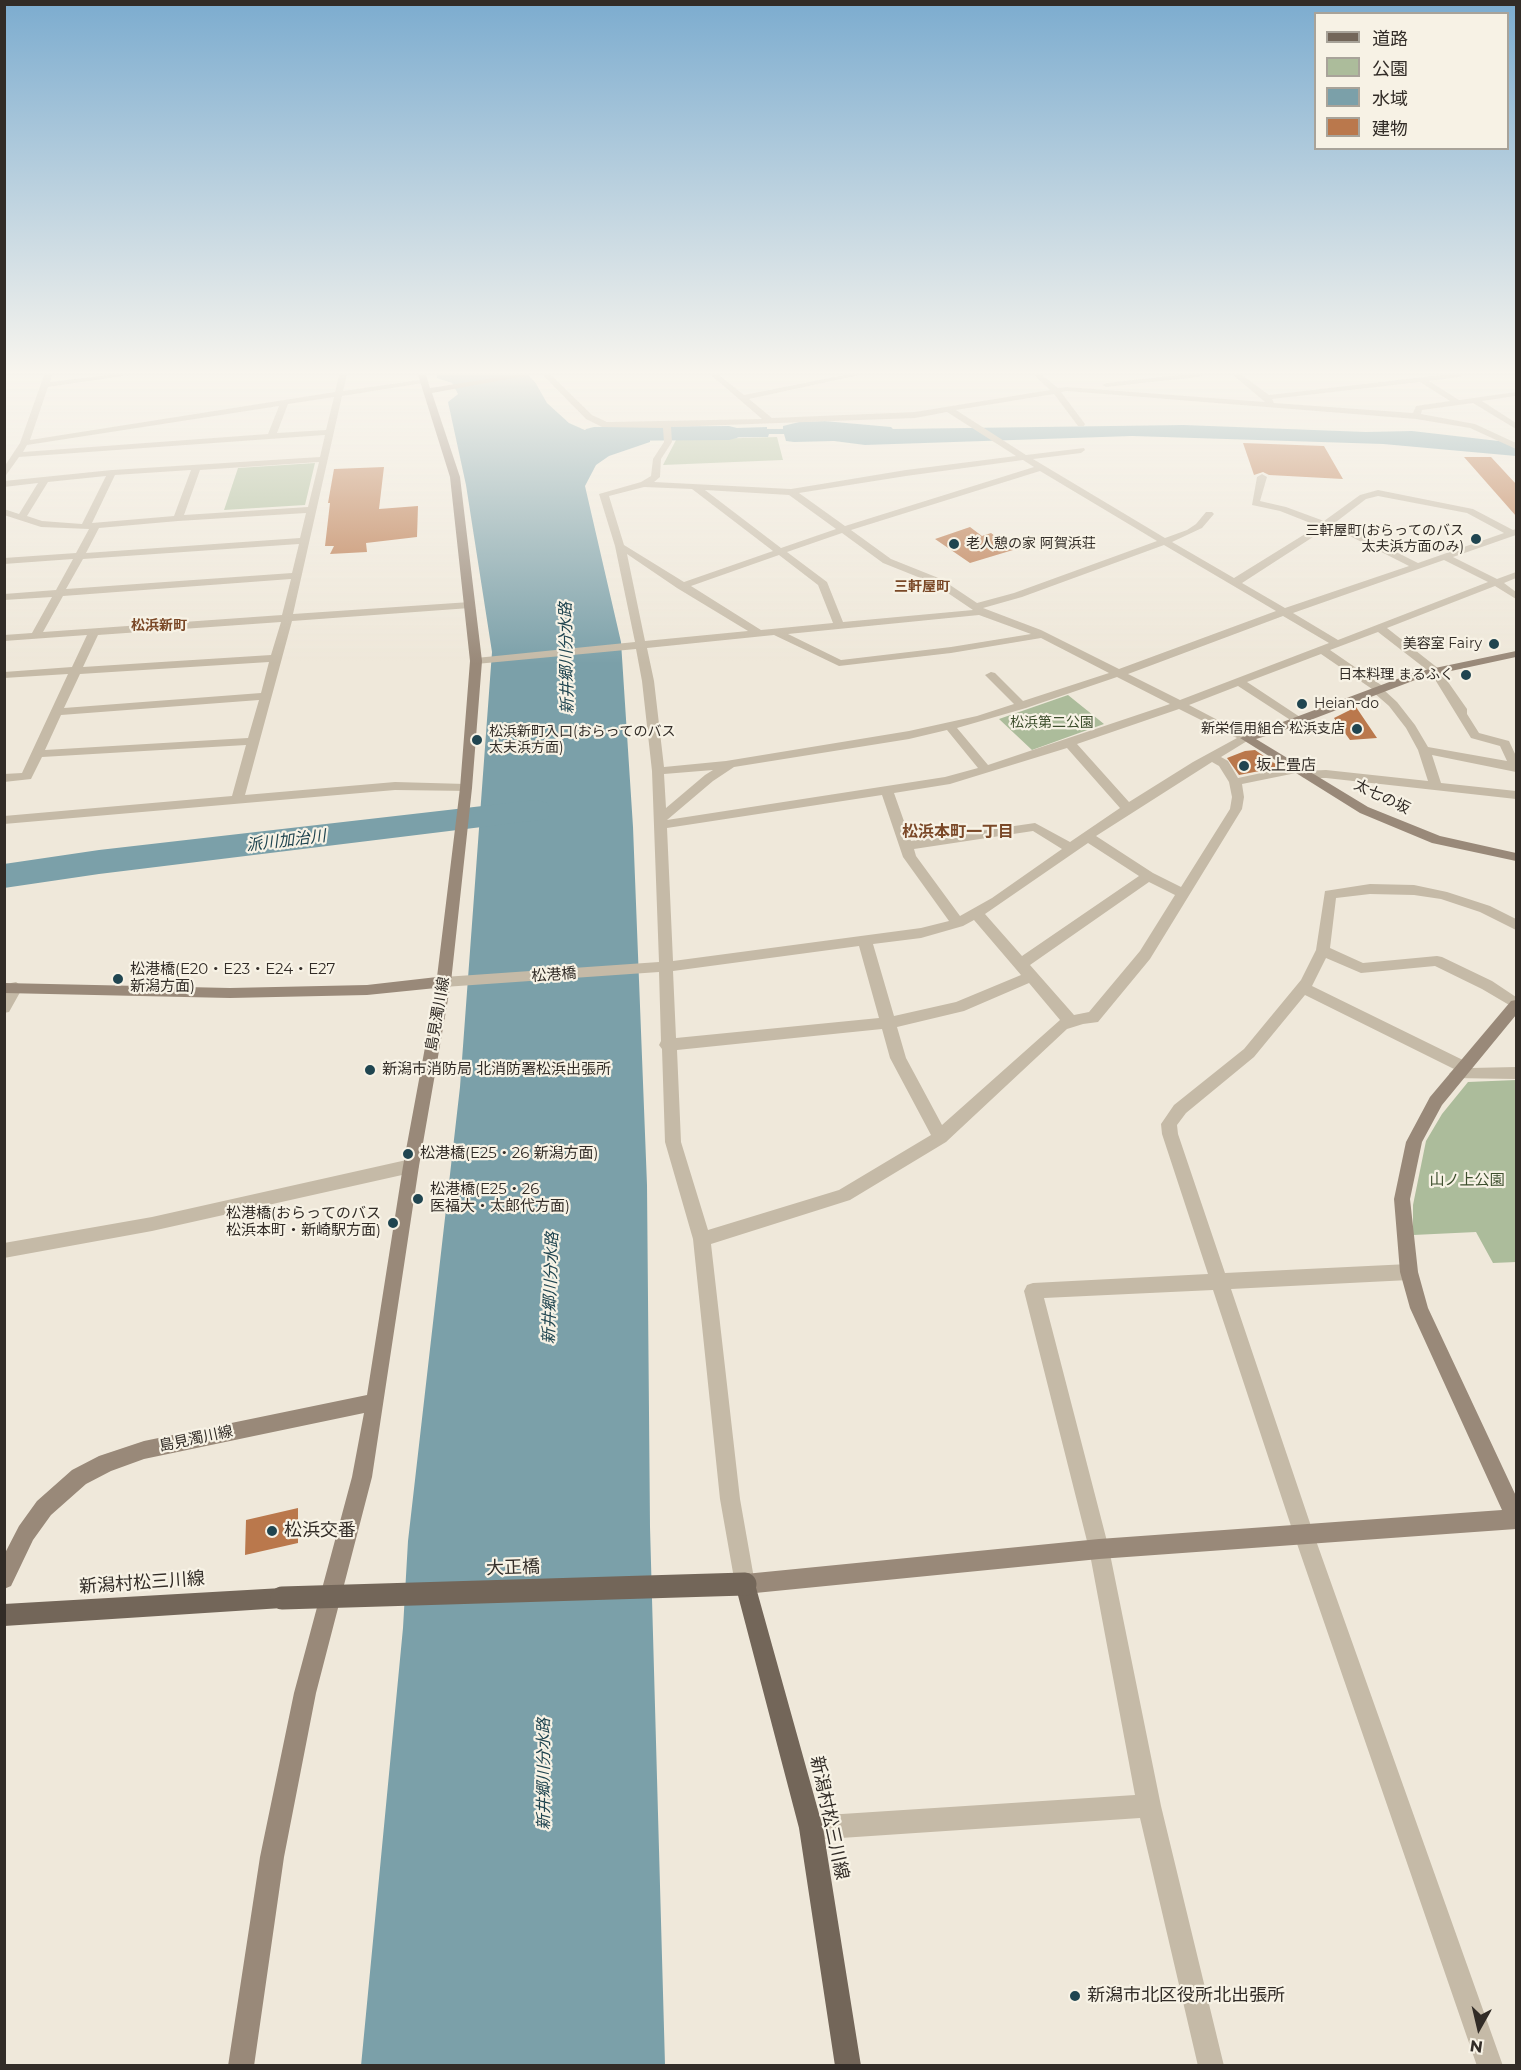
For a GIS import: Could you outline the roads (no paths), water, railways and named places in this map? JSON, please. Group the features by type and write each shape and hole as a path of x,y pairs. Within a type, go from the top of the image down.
{"main road":[{"name":"大正橋","path":"282,1598 745,1584"},
{"name":"新潟村松三川線","path":"745,1584 811,1828 848,2066"},
{"name":"新潟村松三川線","path":"4,1615 282,1598"}],"street":[{"path":"4,484 118,472"},
{"path":"178,518 195,472"},
{"path":"237,800 287,618 320,472"},
{"name":"島見濁川線","path":"4,1579 26,1533 44,1508 79,1478 105,1463 144,1450 375,1402 411,1166 444,982 466,788 476,661 453,472"},
{"path":"644,484 655,477 656,472"},
{"path":"909,472 791,492 644,484 604,494 620,546 648,681 658,771 667,1045 673,1142 702,1239 730,1499 745,1584 1098,1549 1516,1518 1419,1308 1409,1272 1402,1198 1413,1142 1436,1101 1516,1004 1478,980 1437,961 1361,968 1323,950"},
{"path":"681,586 842,530 1029,472"},
{"path":"1047,472 1338,644"},
{"path":"36,635 80,556 111,473"},
{"path":"1262,477 1255,503 1283,509 1327,524 1417,566"},
{"path":"21,518 45,480"},
{"path":"696,488 823,584 839,626"},
{"path":"791,492 887,561 937,581 978,610 1043,635 1246,738 1435,671 1516,654"},
{"path":"1234,583 1327,524 1363,497 1378,493 1470,511 1514,533"},
{"path":"4,512 41,524 90,526 312,510"},
{"path":"476,661 839,626 978,610 1190,532 1199,526 1209,514"},
{"path":"658,771 730,764 909,735 1022,706 1514,533"},
{"path":"4,561 304,541"},
{"path":"620,546 760,634"},
{"path":"1444,556 1497,583 1516,596"},
{"path":"659,822 946,781 986,770 1178,705 1516,575"},
{"path":"4,597 297,576"},
{"path":"4,638 470,605"},
{"path":"1380,628 1406,646 1435,671 1476,735 1505,744 1516,767"},
{"path":"4,778 27,776 94,631"},
{"path":"776,632 839,663 951,650 1043,635"},
{"path":"1322,650 1394,704 1424,750 1436,786"},
{"path":"4,675 276,658"},
{"path":"991,675 1022,706"},
{"path":"1239,682 1299,721"},
{"path":"57,712 265,696"},
{"path":"950,726 986,770"},
{"name":"松港橋","path":"444,982 664,967 921,933 958,923 1072,849 1128,809 1212,756 1246,738"},
{"name":"太七の坂","path":"1246,738 1364,810 1437,840 1516,857"},
{"path":"38,754 253,741"},
{"path":"1069,743 1128,809"},
{"path":"1424,750 1516,767"},
{"path":"702,1239 844,1195 940,1137 1062,1025 1082,1018 1094,1018 1145,955 1236,809 1238,797 1235,782 1224,764 1212,756"},
{"path":"659,822 709,778 730,764"},
{"path":"1235,782 1303,772 1516,795"},
{"path":"4,820 395,786 466,788"},
{"path":"887,790 910,857 958,923"},
{"path":"907,846 1035,827 1072,849"},
{"path":"1088,837 1148,876 1182,893"},
{"path":"1021,964 1148,876"},
{"path":"1490,2066 1304,1535 1170,1134 1169,1124 1180,1109 1249,1053 1303,988 1323,950 1330,894 1370,889 1414,890 1442,895 1485,909 1516,925"},
{"path":"976,913 1071,1022"},
{"path":"865,941 898,1058 940,1137"},
{"path":"667,1045 888,1023 959,1007 1032,976"},
{"path":"4,1008 10,988 230,993 367,990 444,982"},
{"path":"1303,988 1461,1070 1516,1073"},
{"path":"4,1251 152,1224 411,1166"},
{"path":"1211,2066 1149,1806 1098,1549 1033,1291 1409,1272"},
{"path":"241,2066 272,1857 302,1705 362,1477 375,1402"},
{"path":"811,1828 1149,1806"}],"water":[{"name":"新井郷川分水路","path":"463,472 593,472 585,486 621,642 633,827 647,1185 650,1527 665,2065 361,2066 403,1628 408,1541 460,1087 492,652"}],"waterway":[{"name":"派川加治川","path":"4,876 99,862 535,811"}],"place":[{"name":"三軒屋町(おらってのバス 太夫浜方面のみ)","path":"1476,539"},
{"name":"老人憩の家 阿賀浜荘","path":"954,544"},
{"name":"美容室 Fairy","path":"1494,644"},
{"name":"日本料理 まるふく","path":"1466,675"},
{"name":"Heian-do","path":"1302,704"},
{"name":"新栄信用組合 松浜支店","path":"1357,729"},
{"name":"松浜新町入口(おらってのバス 太夫浜方面)","path":"477,740"},
{"name":"坂上畳店","path":"1244,766"},
{"name":"松港橋(E20・E23・E24・E27 新潟方面)","path":"118,979"},
{"name":"新潟市消防局 北消防署松浜出張所","path":"370,1070"},
{"name":"松港橋(E25・26 新潟方面)","path":"408,1154"},
{"name":"松港橋(E25・26 医福大・太郎代方面)","path":"418,1199"},
{"name":"松港橋(おらってのバス 松浜本町・新崎駅方面)","path":"393,1223"},
{"name":"松浜交番","path":"272,1531"},
{"name":"新潟市北区役所北出張所","path":"1075,1996"}],"district":[{"name":"三軒屋町","path":"922,587"},
{"name":"松浜新町","path":"159,626"},
{"name":"松浜本町一丁目","path":"958,832"}],"park label":[{"name":"松浜第二公園","path":"1052,723"},
{"name":"山ノ上公園","path":"1467,1181"}]}
